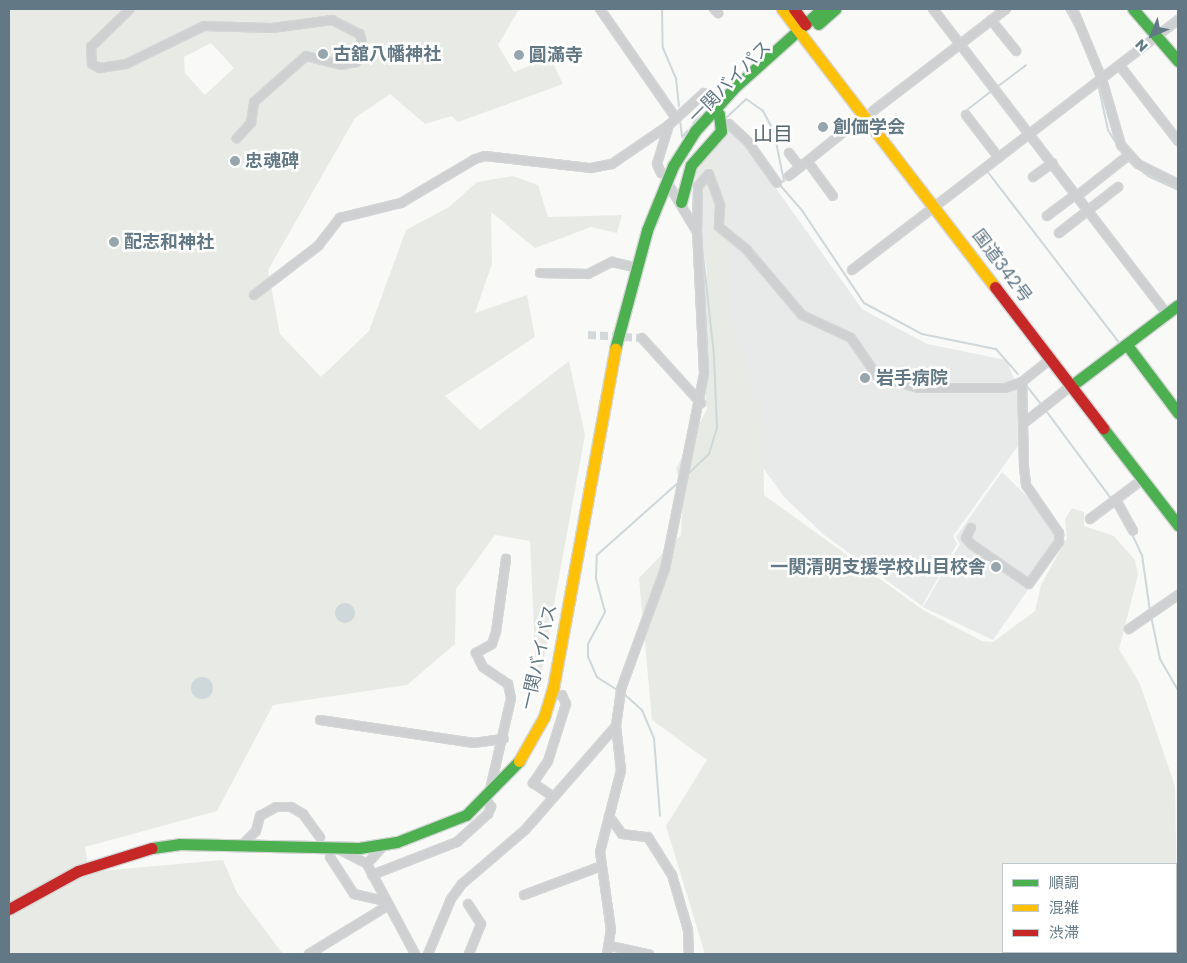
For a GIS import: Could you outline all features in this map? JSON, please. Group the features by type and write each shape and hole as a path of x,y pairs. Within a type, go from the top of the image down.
{"main road":[{"path":"782,9 804,29"},
{"path":"794,9 804,29"},
{"name":"一関バイパス","path":"666,190 719,119 822,9"},
{"name":"一関バイパス","path":"9,909 78,871 129,852 179,844 243,844 333,852 384,845 439,829 487,798 530,746 551,695 633,267 666,190 696,131 721,102 804,29 835,9"},
{"path":"1133,9 1178,61"},
{"name":"国道342号","path":"804,29 1075,384 1178,525"},
{"path":"681,202 691,166 719,134 719,119"},
{"name":"国道342号","path":"938,205 1050,359 1075,384 1178,509"},
{"path":"1075,384 1178,305"},
{"path":"1127,345 1178,413"}],"street":[{"path":"130,9 91,47 92,64 100,68 126,64 204,26 272,28 332,20 360,34 363,47 356,62 342,65 306,56 254,102 251,122 237,138"},
{"path":"600,9 675,117"},
{"path":"933,9 1167,314"},
{"path":"789,176 1006,9"},
{"path":"1073,9 1102,79 1113,128 1129,155 1178,184"},
{"path":"991,20 1016,51"},
{"path":"852,270 1178,20"},
{"path":"1120,66 1178,141"},
{"path":"254,295 318,246 340,218 401,203 475,158 591,168 612,164 669,125 675,117 704,93 721,102"},
{"path":"966,115 999,158"},
{"path":"719,119 729,124 748,142 777,183"},
{"path":"661,173 657,164 669,125"},
{"path":"789,153 800,167"},
{"path":"1047,216 1129,155"},
{"path":"808,162 833,196"},
{"path":"1033,178 1052,163"},
{"path":"607,954 610,946 600,852 621,770 616,726 621,689 665,569 701,403 704,365 697,232 698,186 709,174 720,204 719,227 747,250 802,314 852,338 878,377 919,388 1005,388 1022,382 1050,359"},
{"path":"1059,233 1118,187"},
{"path":"666,190 681,202 697,232"},
{"path":"540,273 588,274 612,262 633,267"},
{"path":"642,338 701,403"},
{"path":"971,528 966,538 970,544 1029,584 1060,542 1059,534 1026,486 1022,382"},
{"path":"1024,423 1075,384"},
{"path":"1090,520 1143,479"},
{"path":"1116,500 1133,531"},
{"path":"372,875 457,842 488,814 491,806 487,798 504,739 511,698 508,684 483,667 476,652 492,644 496,632 506,559"},
{"path":"1129,629 1178,595"},
{"path":"551,695 562,695 566,704 548,761 533,783 554,797"},
{"path":"320,720 474,743 504,739"},
{"path":"428,954 450,899 462,884 525,830 616,726"},
{"path":"243,844 256,831 260,816 276,807 291,807 303,814 320,837"},
{"path":"609,816 622,834 648,837 672,876 688,930 689,954"},
{"path":"367,864 384,845"},
{"path":"333,852 354,894 386,903"},
{"path":"333,852 367,864 386,903 415,954"},
{"path":"524,895 601,866"},
{"path":"309,954 386,903"},
{"path":"468,904 481,924 469,954"},
{"path":"610,946 649,954"}],"shaded area":[{"path":"9,9 525,9 518,11 498,45 514,72 550,57 563,84 458,122 452,116 425,124 390,94 355,118 268,270 280,334 321,377 369,331 406,230 449,207 477,182 513,176 538,185 548,217 622,215 617,233 591,227 535,248 491,212 492,264 475,313 527,295 535,337 445,396 480,430 569,361 585,435 537,697 530,541 495,535 456,589 455,644 407,685 273,705 217,811 85,847 89,872 223,860 237,893 283,954 9,954","holes":["211,43 234,68 205,95 185,73 184,57"]},
{"name":"岩手病院","path":"727,127 745,145 862,309 927,344 1006,360 1020,392 1020,443 953,536 957,544 922,606 823,534 784,497 736,430 698,222 695,167"},
{"path":"711,151 729,206 727,310 763,429 764,495 923,610 982,641 993,642 1035,611 1041,585 1067,538 1065,519 1072,508 1084,512 1084,526 1114,536 1135,560 1138,575 1119,649 1140,684 1175,786 1176,863 1002,863 1002,953 1166,954 705,954 666,826 707,760 652,720 639,578 681,535 683,490 676,469 707,409 700,353 712,205 697,168"},
{"name":"一関清明支援学校山目校舎","path":"1002,472 1066,535 993,640 923,607 960,544 956,537"},
{"path":"345,603 352,606 355,613 352,620 345,623 338,620 335,613 338,606"},
{"path":"202,677 210,680 213,688 210,696 202,699 194,696 191,688 194,680"}],"waterway":[{"path":"662,9 663,48 676,78 679,106"},
{"path":"1066,9 1080,35"},
{"path":"997,87 1026,65"},
{"path":"1098,84 1108,130 1124,156"},
{"path":"967,110 993,90"},
{"path":"727,117 746,99 763,111 774,132 784,181 779,184 803,212 864,303 922,334 996,349 1018,374"},
{"path":"693,123 703,109"},
{"path":"680,120 682,136"},
{"path":"682,137 687,131"},
{"path":"1127,160 1148,176 1178,190"},
{"path":"987,171 1118,341"},
{"path":"687,475 709,454 717,428 714,355 700,229"},
{"path":"1026,385 1041,404"},
{"path":"1047,412 1112,500"},
{"path":"619,691 597,677 588,657 588,644 605,612 596,578 597,555 680,481"},
{"path":"1132,534 1142,555 1150,611"},
{"path":"1151,616 1160,659 1178,690"},
{"path":"623,693 642,710 654,738 660,816"}],"tunnel":[{"path":"588,335 642,338"}],"traffic: fast":[{"path":"615,349 647,230 673,166 695,131 735,87 822,9"},
{"path":"818,24 835,9"},
{"path":"1133,9 1178,61"},
{"path":"681,202 691,165 721,131 719,114"},
{"path":"1071,386 1178,305"},
{"path":"1127,345 1178,413"},
{"path":"1103,428 1178,525"},
{"path":"152,848 179,844 359,848 397,842 466,815 519,761"}],"traffic: slow":[{"path":"782,9 797,29"},
{"path":"797,29 995,287"},
{"path":"519,761 544,717 553,688 615,349"}],"traffic: jam":[{"path":"794,9 805,24"},
{"path":"995,287 1103,428"},
{"path":"9,909 78,871 152,848"}],"place":[{"name":"古舘八幡神社","path":"323,54"},
{"name":"圓滿寺","path":"519,55"},
{"name":"創価学会","path":"823,127"},
{"name":"忠魂碑","path":"235,161"},
{"name":"配志和神社","path":"114,242"},
{"name":"岩手病院","path":"865,378"},
{"name":"一関清明支援学校山目校舎","path":"996,567"}],"district":[{"name":"山目","path":"773,134"}]}
